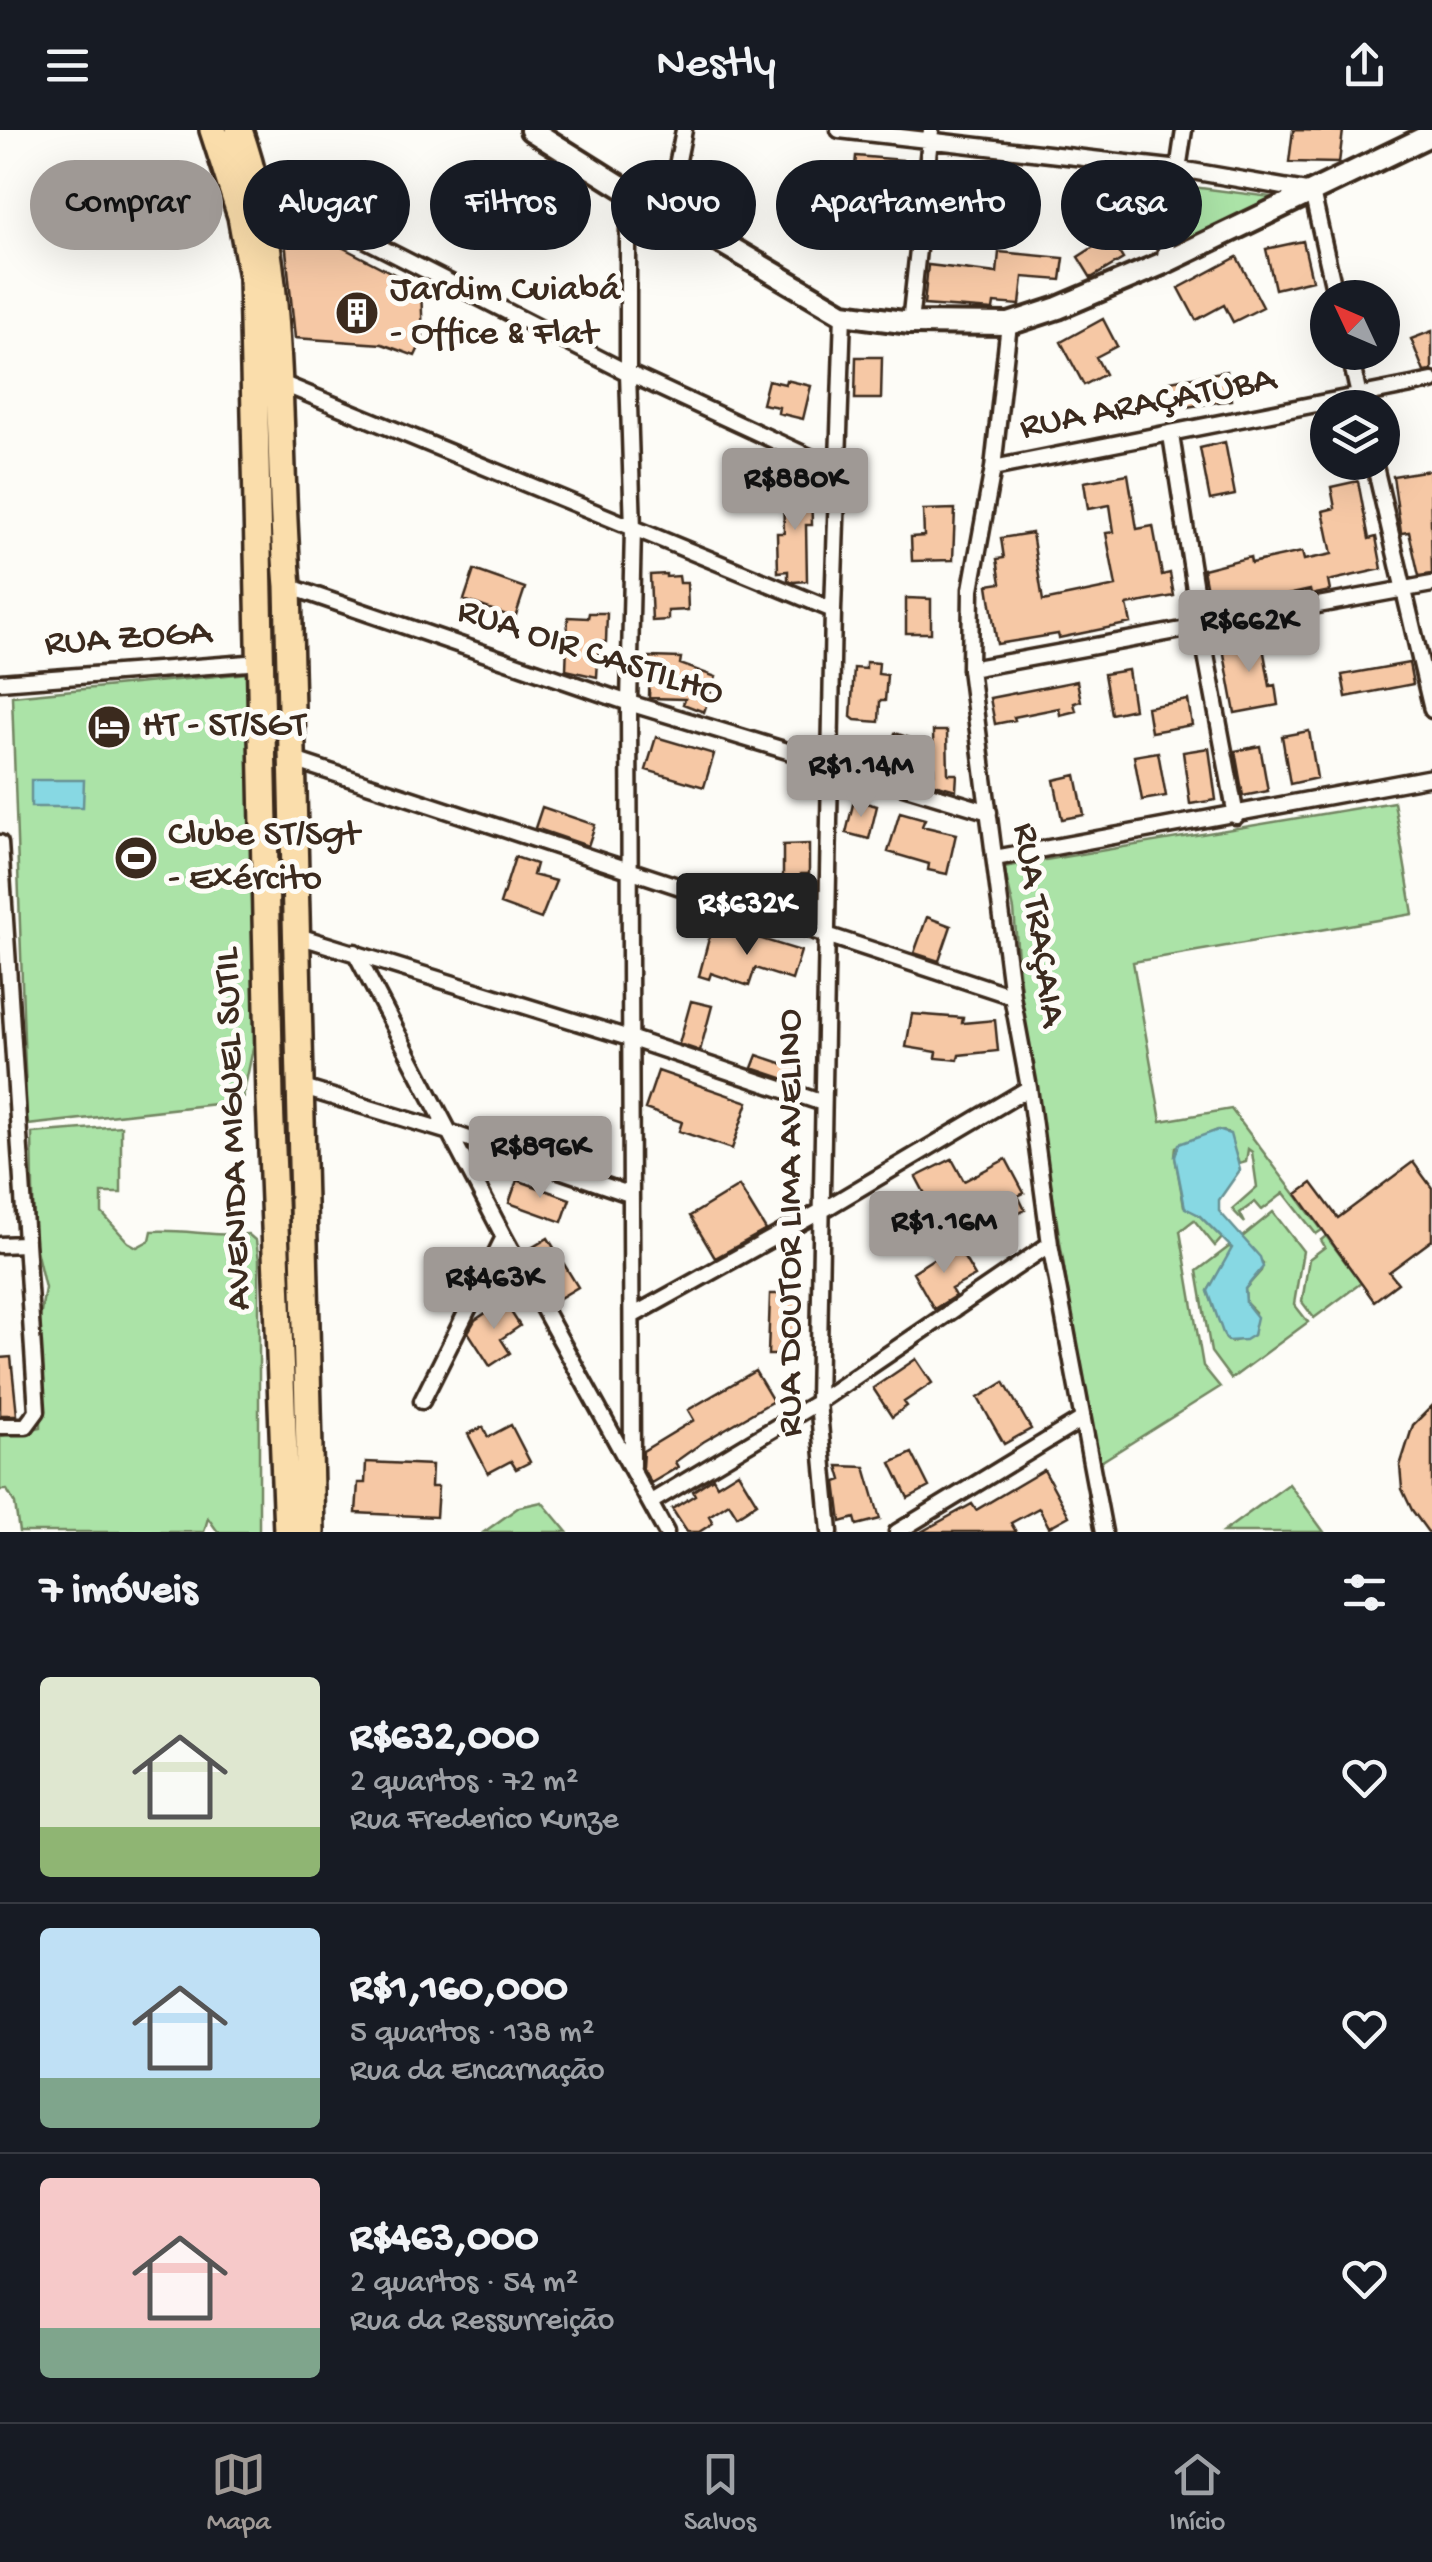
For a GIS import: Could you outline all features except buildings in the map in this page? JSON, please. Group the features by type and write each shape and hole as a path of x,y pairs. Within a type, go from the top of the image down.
{"highway":[{"name":"AVENIDA MIGUEL SUTIL","path":"213,130 241,216 252,277 270,1099 287,1532"},
{"name":"AVENIDA MIGUEL SUTIL","path":"239,130 249,160"},
{"name":"AVENIDA MIGUEL SUTIL","path":"268,250 281,383 281,509 288,586 311,1532"}],"street":[{"path":"531,130 611,180"},
{"path":"678,160 684,130"},
{"path":"839,130 930,136 1106,160"},
{"path":"1181,160 1184,130"},
{"path":"734,250 842,314 910,323 1009,324 1058,308 1164,263 1432,134"},
{"path":"910,323 930,136"},
{"path":"1202,174 1312,192"},
{"path":"1312,192 1332,280"},
{"path":"386,250 628,373 838,470"},
{"path":"628,250 632,529 632,1466"},
{"path":"1164,263 1166,250"},
{"name":"RUA DOUTOR LIMA AVELINO","path":"830,1532 818,1402 842,314"},
{"name":"RUA TRAÇAIA","path":"1009,324 994,468 971,589 970,670 1012,996 1050,1244 1104,1532"},
{"name":"RUA ARAÇATUBA","path":"1400,390 1432,381"},
{"path":"281,383 833,610"},
{"name":"RUA ARAÇATUBA","path":"994,468 1310,411"},
{"path":"1171,435 1200,628 1236,816"},
{"path":"1378,480 1432,710"},
{"path":"970,670 1432,584"},
{"name":"RUA OIR CASTILHO","path":"288,586 629,703 988,812"},
{"name":"RUA ZOGA","path":"0,682 261,662"},
{"path":"290,759 1012,996"},
{"path":"995,858 1432,777"},
{"path":"0,843 4,966 37,1411 26,1426 0,1426"},
{"path":"296,936 629,1038 823,1103"},
{"path":"355,952 504,1237 666,1532"},
{"path":"300,1087 449,1132 629,1194"},
{"path":"632,1316 823,1210 1029,1088"},
{"path":"422,1401 504,1237"},
{"path":"0,1244 24,1244"},
{"path":"651,1502 818,1402 1050,1244"},
{"path":"897,1532 1081,1420"}],"green space":[{"path":"1202,188 1271,197 1271,202 1202,235"},
{"name":"Clube ST/Sgt - Exército","path":"248,673 259,1020 242,1101 27,1125 12,696"},
{"path":"1394,802 1413,914 1133,962 1161,1121 1231,1109 1322,1230 1316,1234 1284,1193 1262,1210 1255,1202 1240,1213 1245,1223 1232,1209 1257,1187 1252,1152 1248,1149 1246,1162 1239,1164 1227,1132 1218,1130 1176,1147 1184,1206 1222,1238 1215,1246 1194,1220 1180,1231 1203,1366 1220,1387 1096,1465 1022,1005 1014,910 1004,867"},
{"path":"121,1126 121,1193 102,1193 102,1213 128,1242 137,1247 150,1240 152,1231 248,1234 256,1241 259,1532 218,1532 208,1518 204,1532 19,1532 15,1504 7,1490 0,1490 0,1436 41,1427 42,1355 37,1338 45,1288 34,1241 32,1133"},
{"path":"1273,1212 1303,1251 1294,1304 1308,1322 1231,1379 1211,1352 1197,1271 1230,1246 1232,1251 1208,1291 1226,1339 1232,1342 1253,1335 1255,1312 1246,1303 1245,1289 1263,1263 1241,1238"},
{"path":"1326,1236 1361,1283 1314,1318 1302,1302 1309,1259 1325,1247 1321,1240"},
{"path":"1289,1484 1324,1532 1223,1532"},
{"path":"542,1502 567,1532 484,1532 519,1507"}],"water":[{"path":"31,780 84,780 83,807 31,807"},
{"path":"1218,1130 1230,1134 1240,1170 1219,1200 1219,1211 1260,1257 1263,1267 1245,1289 1246,1303 1257,1317 1253,1335 1245,1340 1228,1341 1224,1336 1208,1291 1232,1248 1199,1215 1185,1208 1175,1157 1179,1144"}],"place":[{"name":"Jardim Cuiabá - Office & Flat","path":"357,313"},
{"name":"HT - ST/SGT","path":"109,727"},
{"name":"Clube ST/Sgt - Exército","path":"136,858"}]}
